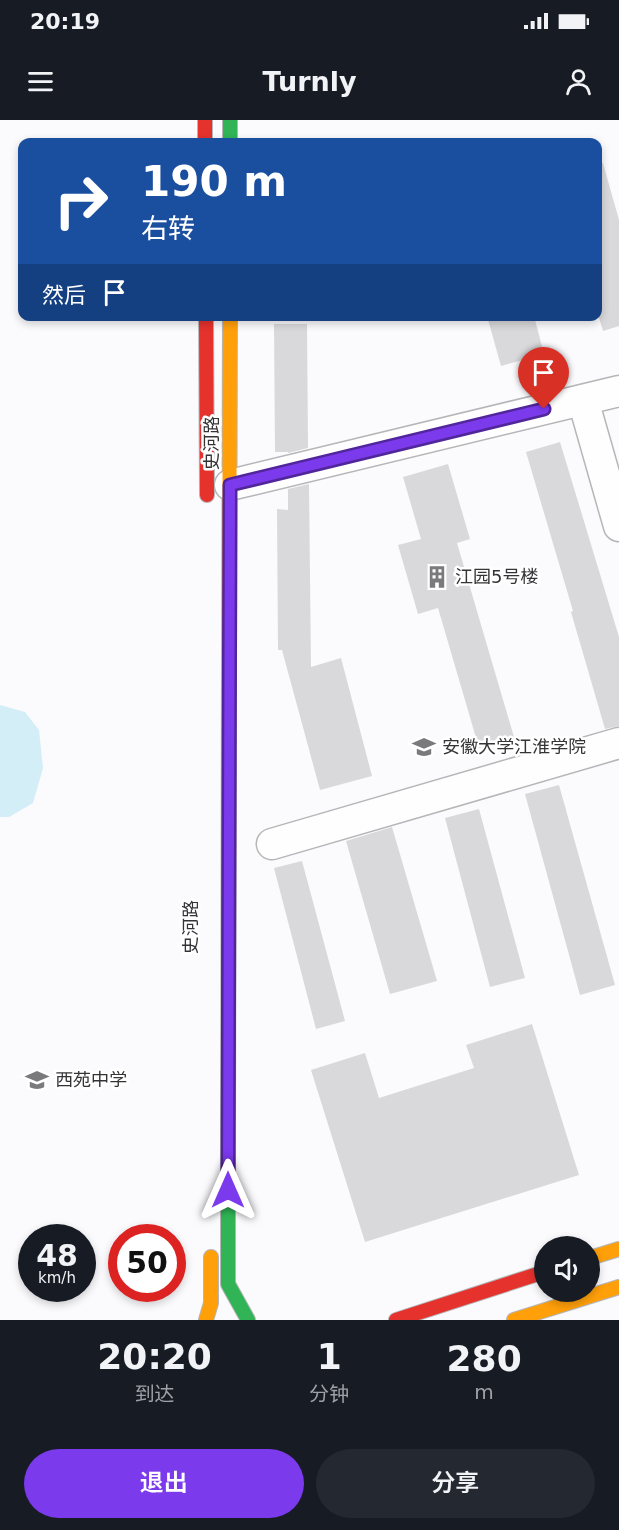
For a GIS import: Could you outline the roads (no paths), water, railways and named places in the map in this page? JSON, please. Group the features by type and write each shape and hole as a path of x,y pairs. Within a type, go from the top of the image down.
{"main road":[{"path":"205,120 205,138"},
{"path":"230,120 230,138"},
{"name":"史河路","path":"206,321 207,506"},
{"name":"史河路","path":"230,321 228,1284 248,1320"},
{"path":"206,1320 211,1303 211,1244"},
{"path":"600,1255 619,1249"},
{"path":"396,1320 534,1275"},
{"path":"514,1320 619,1287"}],"street":[{"path":"230,485 619,391"},
{"path":"583,400 619,526"},
{"path":"272,844 619,743"}],"water":[{"path":"0,705 25,712 39,730 43,768 33,803 9,817 0,817"}],"place":[{"name":"江园5号楼","path":"437,577"},
{"name":"安徽大学江淮学院","path":"424,747"},
{"name":"西苑中学","path":"37,1080"}]}
